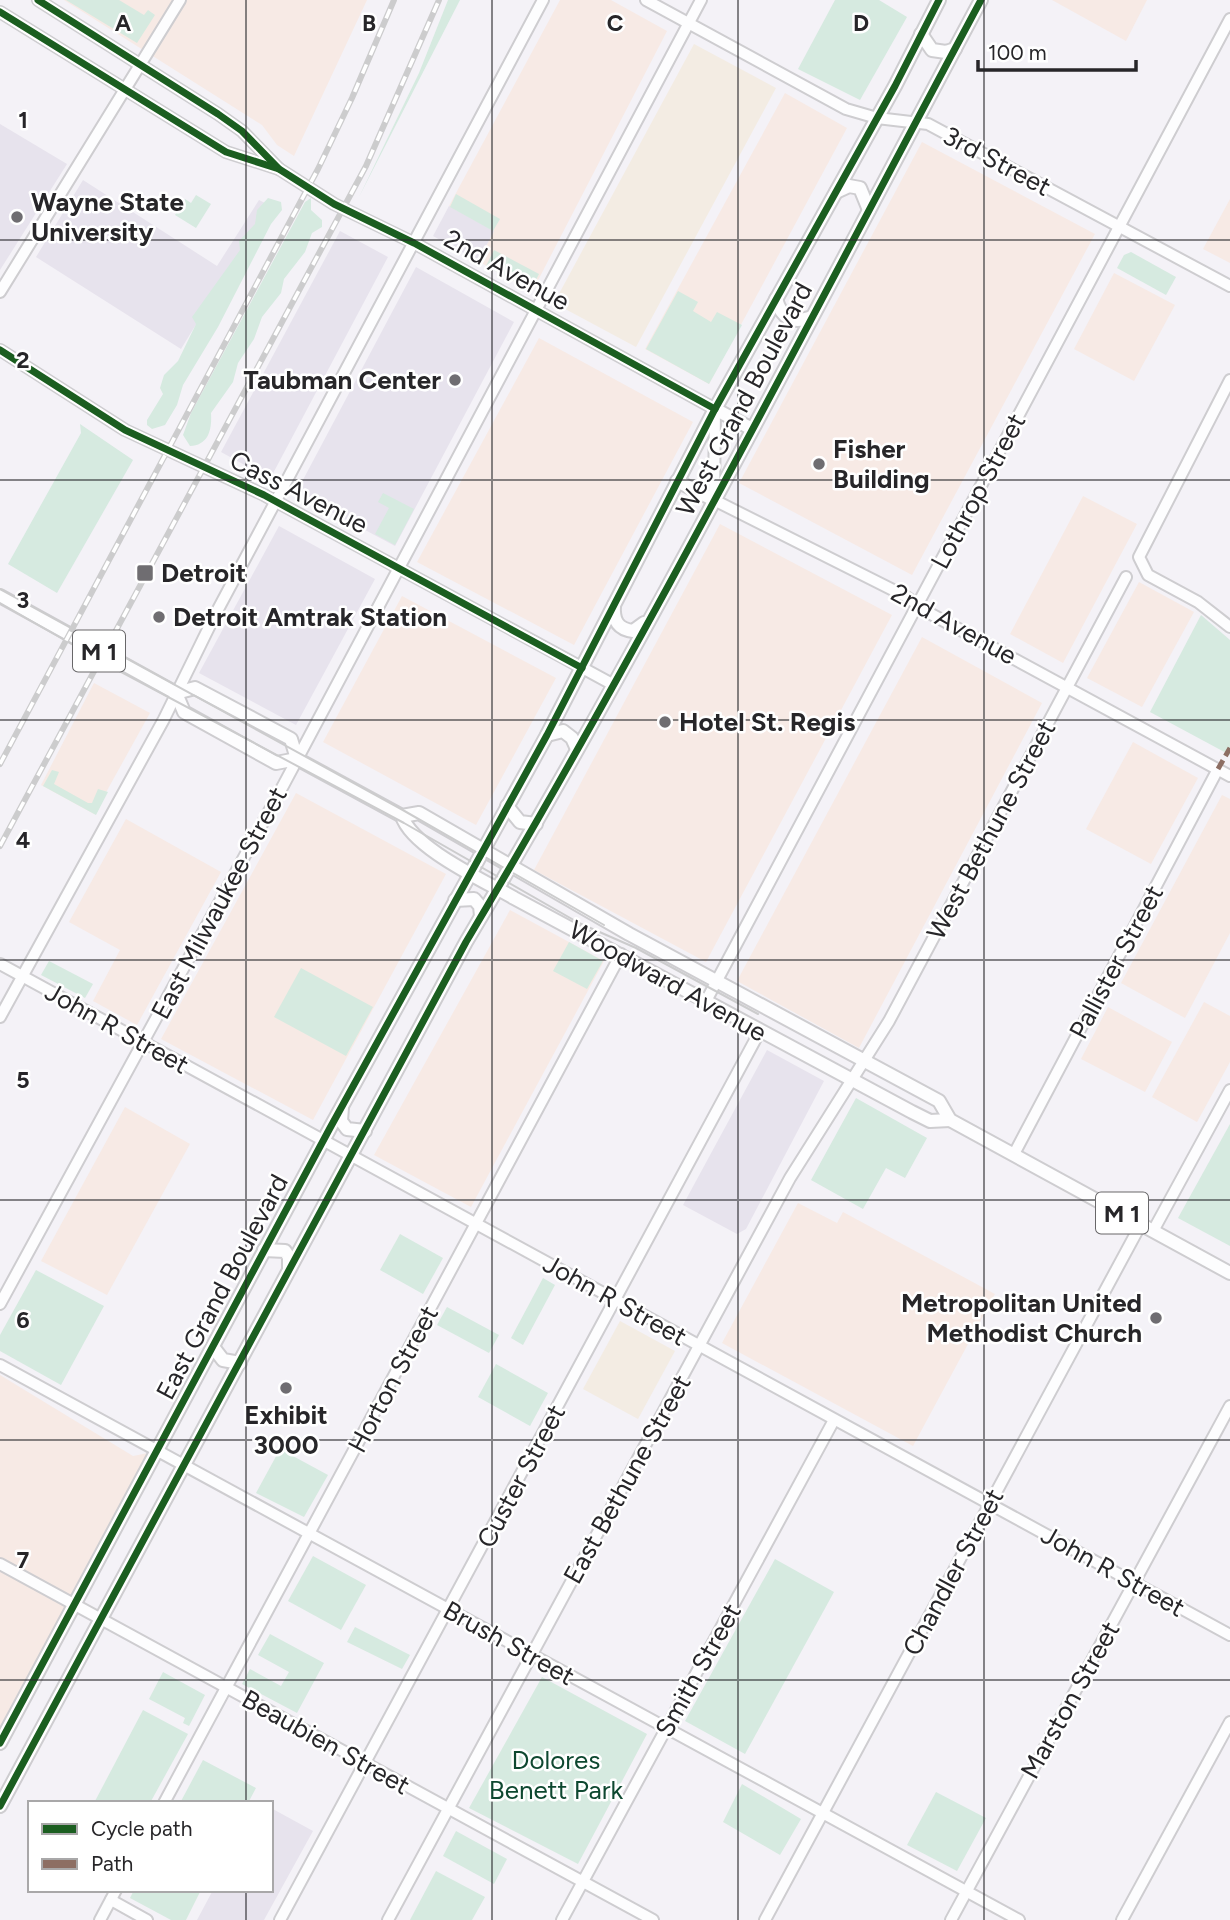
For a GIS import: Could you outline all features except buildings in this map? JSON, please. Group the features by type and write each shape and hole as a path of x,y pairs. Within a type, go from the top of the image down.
{"main road":[{"name":"West Grand Boulevard","path":"482,851 582,668 715,409 877,118 939,0"},
{"name":"West Grand Boulevard","path":"499,889 714,500 981,0"},
{"path":"921,34 932,50 946,52 955,49"},
{"path":"836,192 849,186 860,188 868,200 869,210"},
{"path":"776,299 786,318 793,321 812,317"},
{"path":"715,409 752,429"},
{"path":"677,481 714,500"},
{"name":"Woodward Avenue","path":"0,596 176,693 184,712 276,763 297,759 402,816 409,832 499,889 853,1081 930,1121 950,1120 1230,1273"},
{"path":"614,605 616,623 626,630 638,629 647,621"},
{"name":"Woodward Avenue","path":"176,693 195,688 290,739 297,759"},
{"path":"547,734 563,731 572,738 577,749"},
{"path":"508,806 520,822 536,824"},
{"name":"Woodward Avenue","path":"402,816 419,813 511,869 939,1101 950,1120"},
{"name":"East Grand Boulevard","path":"0,1743 264,1250 482,851"},
{"name":"East Grand Boulevard","path":"0,1806 481,916 499,889"},
{"path":"455,900 474,899 480,906 481,916"},
{"path":"342,1107 341,1121 347,1129 365,1131"},
{"path":"264,1250 272,1248 285,1251 290,1264 287,1276"},
{"path":"214,1347 223,1360 240,1363"}],"street":[{"name":"2nd Avenue","path":"38,0 242,131 279,169 354,216 414,243 715,409"},
{"path":"0,292 180,0"},
{"path":"0,1017 176,693 543,0"},
{"name":"3rd Street","path":"646,0 846,109 877,118 928,124 1230,286"},
{"name":"East Milwaukee Street","path":"0,1304 297,759 701,0"},
{"name":"2nd Avenue","path":"0,12 226,152 279,169"},
{"name":"Lothrop Street","path":"706,1001 1230,19"},
{"name":"Cass Avenue","path":"0,349 125,430 276,501 612,684"},
{"path":"1230,380 1141,548 1140,562 1148,575 1198,602 1230,627"},
{"path":"714,500 715,409"},
{"name":"2nd Avenue","path":"714,500 918,604 1230,776"},
{"name":"West Bethune Street","path":"853,1081 1126,577"},
{"name":"Pallister Street","path":"1014,1154 1218,769"},
{"name":"Horton Street","path":"165,1801 621,954"},
{"name":"John R Street","path":"0,964 1230,1635"},
{"name":"Custer Street","path":"281,1920 760,1031"},
{"name":"East Bethune Street","path":"388,1920 790,1178 853,1081"},
{"name":"Chandler Street","path":"765,1920 990,1504 1147,1227 1230,1090"},
{"name":"Brush Street","path":"0,1365 1018,1920"},
{"name":"Marston Street","path":"951,1920 1230,1406"},
{"name":"Smith Street","path":"562,1920 834,1420"},
{"name":"Beaubien Street","path":"0,1564 653,1920"},
{"path":"1122,1920 1230,1722"},
{"path":"100,1920 114,1895 147,1920"}],"shaded area":[{"path":"64,0 367,0 294,156 277,145 262,125"},
{"path":"560,0 611,0 667,31 532,292 478,261 494,231 449,206"},
{"path":"1052,0 1147,0 1126,41"},
{"path":"694,44 776,88 636,347 554,303"},
{"path":"785,93 847,128 709,384 645,349"},
{"name":"Wayne State University","path":"0,124 67,164 0,270"},
{"path":"922,142 1095,234 912,575 739,483"},
{"path":"83,180 217,266 259,200 269,205 181,349 36,257"},
{"path":"1230,199 1230,263 1203,249"},
{"path":"449,206 494,231 478,261 433,236"},
{"path":"340,231 388,257 270,479 221,452"},
{"path":"416,267 514,322 395,546 296,493"},
{"path":"1114,273 1175,305 1134,381 1074,349"},
{"path":"539,338 693,422 574,645 417,562"},
{"path":"1083,496 1137,524 1063,663 1010,634"},
{"path":"720,524 892,615 706,962 534,870"},
{"path":"279,526 375,579 296,725 199,673"},
{"path":"1139,582 1194,612 1142,707 1087,678"},
{"path":"402,596 556,678 476,825 323,742"},
{"path":"922,637 1042,703 859,1048 737,981"},
{"path":"94,683 150,713 94,814 41,785"},
{"path":"1133,742 1198,778 1151,864 1086,829"},
{"path":"296,793 446,874 313,1120 161,1039"},
{"path":"1222,795 1230,799 1230,933 1185,1018 1121,983"},
{"path":"126,819 221,872 137,1025 93,1001 120,950 69,922"},
{"path":"510,910 604,961 471,1207 374,1155"},
{"path":"1204,1002 1230,1016 1230,1062 1197,1122 1152,1097"},
{"path":"1108,1007 1172,1042 1145,1092 1081,1059"},
{"path":"767,1050 824,1081 746,1229 737,1234 683,1205"},
{"path":"125,1107 190,1144 107,1295 41,1261"},
{"path":"798,1203 837,1223 843,1212 995,1294 913,1446 722,1343"},
{"path":"620,1321 675,1351 638,1419 583,1389"},
{"path":"0,1375 133,1456 158,1451 0,1729"},
{"path":"273,1809 313,1831 264,1920 197,1920 212,1892 273,1892"}],"green space":[{"path":"66,0 119,0 144,15 148,10 155,15 137,43"},
{"path":"448,0 460,0 359,197 419,73"},
{"path":"835,0 879,0 907,17 860,100 798,69"},
{"path":"456,194 500,219 493,231 450,207"},
{"path":"196,195 211,204 196,228 175,215 185,199 191,203"},
{"path":"268,198 281,202 282,210 271,224 218,327 183,385 177,405 165,425 152,429 147,425 147,420 163,394 160,388 164,375 178,361 196,324 192,317 240,250 239,241 255,224 257,210"},
{"path":"311,198 311,210 322,220 322,227 312,233 305,252 284,279 281,293 262,317 254,339 238,363 233,382 211,413 208,435 201,443 190,446 183,435 191,413 305,202"},
{"path":"494,250 539,274 531,290 486,266"},
{"path":"1131,252 1176,277 1166,295 1117,268 1124,255"},
{"path":"678,291 698,302 693,311 711,322 717,312 742,325 709,384 646,349"},
{"path":"80,424 133,460 57,593 8,564 81,433"},
{"path":"383,493 414,509 395,545 375,534 389,508 378,502"},
{"path":"1201,615 1230,640 1230,755 1150,712"},
{"path":"52,770 59,772 54,784 88,803 92,803 98,789 108,792 96,815 43,786"},
{"path":"569,942 603,961 587,989 553,971"},
{"path":"49,961 93,984 85,998 41,975"},
{"path":"301,968 373,1007 346,1056 274,1017"},
{"path":"856,1098 927,1138 905,1178 886,1168 863,1209 811,1180"},
{"path":"1230,1124 1230,1246 1178,1218"},
{"path":"400,1234 443,1258 423,1294 380,1270"},
{"path":"36,1270 104,1306 61,1385 0,1351 0,1335"},
{"path":"543,1278 555,1285 523,1345 511,1338"},
{"path":"447,1307 499,1335 489,1353 437,1325"},
{"path":"496,1364 548,1393 530,1426 478,1397"},
{"path":"280,1449 328,1475 304,1517 256,1493"},
{"path":"313,1556 366,1585 341,1630 288,1601"},
{"path":"775,1559 834,1592 745,1754 685,1721"},
{"path":"355,1627 410,1655 402,1669 347,1642"},
{"path":"270,1634 324,1663 297,1713 242,1684 250,1669 281,1686 289,1672 258,1655"},
{"path":"163,1672 205,1695 189,1726 183,1723 185,1718 149,1699"},
{"name":"Dolores Benett Park","path":"542,1677 647,1734 578,1864 469,1808"},
{"path":"143,1710 188,1734 151,1801 95,1801"},
{"path":"203,1760 256,1788 249,1801 181,1801"},
{"path":"742,1784 801,1819 780,1855 723,1822"},
{"path":"936,1792 986,1818 957,1871 907,1845"},
{"path":"456,1831 507,1859 494,1884 443,1856"},
{"path":"436,1871 485,1897 472,1920 410,1920"},
{"path":"133,1892 200,1892 186,1920 171,1920 130,1898"}],"tram line":[{"path":"0,589 401,809 604,925"},
{"path":"0,603 110,666 404,823 579,923 636,948 758,1014"}],"railway":[{"path":"0,764 318,169 394,0"},
{"path":"0,846 366,166 439,0"}],"marked path":[{"path":"1218,769 1230,748"}],"cycle path":[{"path":"38,0 218,114 242,131 279,169 334,204 414,243 715,409"},
{"path":"0,1743 330,1128 547,735 715,409 895,86 939,0"},
{"path":"0,1806 466,942 665,592 981,0"},
{"path":"0,12 226,152 279,169"},
{"path":"0,350 125,430 264,495 582,668"}],"place":[{"name":"Wayne State University","path":"17,217"},
{"name":"Taubman Center","path":"455,380"},
{"name":"Fisher Building","path":"819,464"},
{"name":"Detroit","path":"145,573"},
{"name":"Detroit Amtrak Station","path":"159,617"},
{"name":"Hotel St. Regis","path":"665,722"},
{"name":"Metropolitan United Methodist Church","path":"1156,1318"},
{"name":"Exhibit 3000","path":"286,1388"}]}
